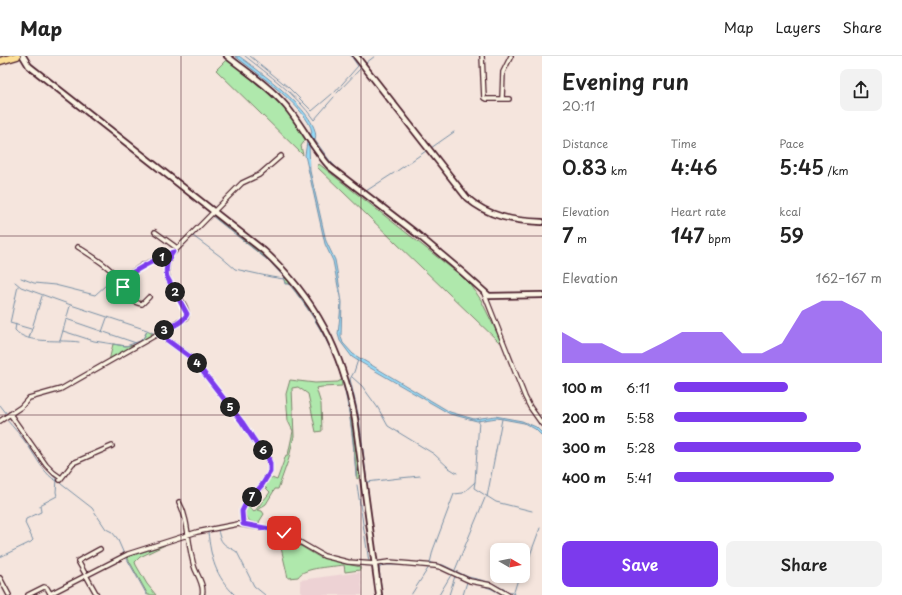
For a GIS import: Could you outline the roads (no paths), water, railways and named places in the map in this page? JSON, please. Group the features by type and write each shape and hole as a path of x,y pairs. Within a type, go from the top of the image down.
{"main road":[{"path":"0,61 17,56"}],"street":[{"path":"23,56 29,66 264,251 288,274 307,298 329,337 339,360 350,393 355,419 379,595"},
{"path":"227,56 271,91 287,107 322,158 339,175 422,238 461,270 484,293 527,402 542,424"},
{"path":"356,56 467,198 476,206 496,216 520,221 542,222"},
{"path":"482,56 484,98 509,99"},
{"path":"502,99 503,72 511,56"},
{"path":"0,420 21,407 29,398 61,389 186,318 187,314 167,277 166,272 167,265 173,252 242,183 259,176 281,156"},
{"path":"155,232 177,248"},
{"path":"78,247 100,262 121,280 130,298 142,304 149,297"},
{"path":"121,280 144,265 173,252"},
{"path":"484,293 492,296 542,295"},
{"path":"159,334 193,359 242,422 258,446 268,457 270,472 262,485 245,505 242,511 243,524"},
{"path":"10,414 46,465 61,479 73,463 112,446"},
{"path":"179,502 183,509 194,566 203,590 202,595"},
{"path":"28,595 44,587 47,588 51,595 128,554 189,535 243,524 284,533 324,556 348,562 375,564 389,562 440,567 470,581 491,585 508,595"},
{"path":"97,595 78,561 100,549"},
{"path":"0,578 9,595"}],"water":[{"path":"235,56 239,56 273,82 299,106 315,130 315,140 310,142 309,145 310,171 326,241 335,260 342,302 341,337 343,343 353,354 450,412 474,419 495,416 522,421 536,427 542,433 542,436 535,429 524,423 497,418 477,421 450,414 352,357 340,341 338,334 341,302 333,261 325,244 305,155 307,142 312,132 308,122 301,112 280,91"}],"waterway":[{"path":"245,56 291,93 314,120 334,97"},
{"path":"250,56 288,87 312,111 332,94"},
{"path":"335,92 358,66 351,56"},
{"path":"366,63 375,56"},
{"path":"337,93 361,68"},
{"path":"431,148 454,132"},
{"path":"314,139 330,161 341,172 366,191 394,173"},
{"path":"397,171 426,151"},
{"path":"212,216 270,262 283,276 285,284 289,284 296,292 320,328 334,357 347,400 352,431 356,476"},
{"path":"193,236 235,269 284,279"},
{"path":"21,278 34,283 55,285 95,295 106,285"},
{"path":"15,282 21,287 155,334"},
{"path":"18,286 10,323 31,329"},
{"path":"29,338 42,296"},
{"path":"60,341 70,306"},
{"path":"102,332 107,318"},
{"path":"66,319 136,343"},
{"path":"16,324 15,330 20,335 28,338 36,340 79,342"},
{"path":"63,331 94,341 126,346 140,341 147,331"},
{"path":"180,347 189,352 193,357"},
{"path":"358,360 350,379 359,418 367,482 420,476"},
{"path":"352,377 362,386 378,408 388,426 434,454 449,468 457,473"},
{"path":"225,398 242,419"},
{"path":"0,405 7,414"},
{"path":"9,417 22,434"},
{"path":"6,419 26,443 45,471 57,481"},
{"path":"487,497 502,419"},
{"path":"479,420 475,482 463,493 454,494 433,550 430,563 443,565 468,577 489,582 514,594"},
{"path":"47,469 61,484 92,508 106,529 112,532 117,538 124,554"},
{"path":"0,557 33,540 25,523 26,519 41,512 40,505 57,496 57,480"},
{"path":"475,482 474,488 496,502 532,511"},
{"path":"357,485 369,562"},
{"path":"455,570 485,498"},
{"path":"530,555 540,528"},
{"path":"218,530 222,542 237,552 254,586 265,595"},
{"path":"208,532 211,550 218,574 235,595"},
{"path":"192,535 200,533"},
{"path":"147,595 126,557 187,537"},
{"path":"382,595 379,568 384,565 400,565"},
{"path":"411,595 429,567"},
{"path":"439,595 451,575"},
{"path":"449,595 455,576"},
{"path":"459,578 465,581"},
{"path":"463,595 467,582"},
{"path":"513,595 517,583"},
{"path":"478,584 503,595"}]}
